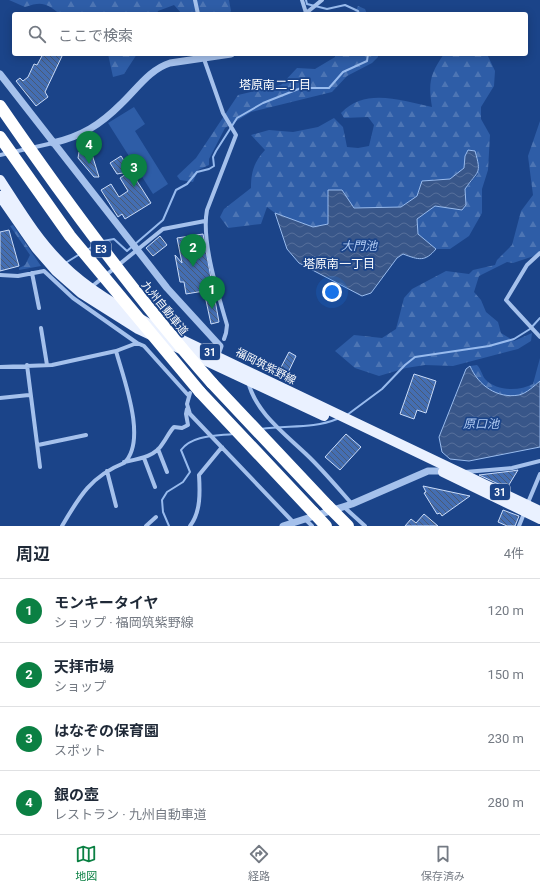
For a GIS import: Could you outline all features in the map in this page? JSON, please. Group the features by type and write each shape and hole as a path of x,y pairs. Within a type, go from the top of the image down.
{"highway":[{"name":"九州自動車道","path":"0,106 88,232 177,344 348,526"},
{"name":"E3","path":"0,137 70,236 193,394 309,516 326,526"}],"main road":[{"name":"福岡筑紫野線","path":"0,180 41,241 62,264 90,288 115,305 153,326 460,473 526,508 540,519"},
{"name":"福岡筑紫野線","path":"0,196 36,248 77,296 138,329 212,365 440,470 526,508 540,511"}],"street":[{"path":"195,0 198,12"},
{"path":"302,0 305,12"},
{"path":"306,12 322,0"},
{"path":"0,155 74,138 90,130 120,106 161,66 204,56 223,113 236,135 207,210 205,221 212,268 227,325 224,339"},
{"path":"0,74 181,305 220,346 212,365"},
{"path":"77,296 90,288 138,251 163,229 205,221"},
{"path":"540,253 527,265 506,300 540,337"},
{"path":"0,275 18,276 44,271 137,343 144,346 193,394 186,414 188,425 182,428 174,427 158,449 144,458 124,462 93,480 72,508 62,526"},
{"path":"32,273 39,308"},
{"path":"41,328 47,365"},
{"path":"0,367 47,365 116,351 137,343"},
{"path":"116,351 133,414 135,428 130,451 124,462"},
{"path":"26,365 40,467"},
{"path":"248,381 251,395 278,430 307,455 352,504"},
{"path":"0,398 29,395"},
{"path":"187,409 190,414 294,523"},
{"path":"38,445 86,435"},
{"path":"190,526 195,519 200,491 199,475 222,447"},
{"path":"158,449 167,472"},
{"path":"144,458 155,487"},
{"path":"283,526 309,516 352,504 428,471 440,470 460,473 507,468 540,461"},
{"path":"107,471 116,506"},
{"path":"519,526 540,474"},
{"path":"344,506 364,526"},
{"path":"309,516 312,526"},
{"path":"146,526 156,517"}],"green space":[{"path":"9,0 229,0 231,11 180,12 174,5 158,12 57,12 44,4 36,4 25,7"},
{"path":"358,6 365,9 366,12 355,12"},
{"path":"108,56 136,56 124,74 113,77"},
{"path":"378,56 372,63 347,76 332,92 251,112 225,128 209,159 209,165 198,170 193,182 180,180 177,176 196,158 238,95 281,85 297,68 315,69 335,57"},
{"path":"443,56 488,56 495,71 494,86 481,107 481,119 490,135 488,170 482,189 482,213 469,236 450,249 436,249 418,234 417,219 435,206 462,210 466,205 465,189 478,174 465,156 464,168 450,179 434,179 419,190 417,196 401,207 354,208 342,190 329,190 328,224 313,227 275,213 267,207 261,224 228,228 220,217 224,209 251,188 254,168 258,159 265,150 251,135 269,130 293,132 318,127 334,118 343,127 347,147 358,148 369,146 374,125 368,117 344,118 341,113 351,105 361,100 373,98 396,99 432,107 430,85 436,67"},
{"path":"134,107 145,124 135,131 168,184 153,194 108,123"},
{"path":"540,121 540,254 513,263 507,262 479,276 474,292 481,300 486,312 498,322 501,333 514,341 532,333 531,341 518,349 453,366 425,365 406,368 379,376 355,368 335,351 354,335 382,338 396,329 404,298 412,289 446,271 469,274 473,270 495,265 497,260 512,245 521,211 533,195 528,156"},
{"path":"13,225 41,266 19,270 19,268 25,265 30,255 10,226"},
{"path":"540,358 540,381 528,391 519,395 511,396 496,393 483,385 470,366 477,365 485,379 490,383 502,388 515,389 533,384"}],"water":[{"name":"大門池","path":"468,150 475,151 478,172 465,189 466,205 462,210 435,206 417,219 418,234 436,249 425,258 421,259 403,254 397,258 371,293 362,296 299,263 287,249 275,213 313,227 328,224 328,190 342,190 354,208 401,207 417,196 422,181 450,179 464,168 465,156"},
{"name":"原口池","path":"470,366 483,385 496,393 503,395 511,396 522,394 540,381 540,447 469,461 450,459 442,452 439,437 466,369"}],"building":[{"path":"42,56 62,56 45,92 48,97 36,106 16,81 20,78 23,81 28,77 34,64 37,65"},
{"path":"87,146 90,148 99,177 94,177 78,158 79,152"},
{"path":"121,156 151,203 125,219 122,214 118,217 101,190 111,184 119,197 128,191 120,178 129,172 117,174 110,163"},
{"path":"9,230 19,266 0,271 0,232"},
{"path":"203,234 219,322 211,324 204,291 186,294 184,282 180,282 175,255 182,263 177,238"},
{"path":"160,236 167,245 153,256 146,248"},
{"path":"289,352 296,356 286,377 278,373"},
{"path":"414,374 436,381 426,413 417,410 414,419 400,414"},
{"path":"346,434 361,447 340,470 325,457"},
{"path":"518,470 507,488 479,475 512,471"},
{"path":"423,486 470,496 442,516 440,513 437,514 424,493 426,492"},
{"path":"503,510 519,516 515,526 507,526 498,522"},
{"path":"424,514 438,526 405,526 411,519 416,523"}],"waterway":[{"path":"306,0 307,4 327,9 345,5 358,12"},
{"path":"103,241 114,239 127,251 163,220 176,190 187,184 197,172 214,166 213,157 237,118 263,103 301,88 329,88 343,72 367,61 368,56"},
{"path":"87,250 95,245"},
{"path":"67,262 80,254"},
{"path":"347,415 382,389 405,365 415,357 489,346 514,339 530,329 540,318"},
{"path":"261,429 309,426 337,419"},
{"path":"169,526 163,512 162,500 167,492 183,482 190,472 181,450 191,441 205,437 233,434"}],"place":[{"name":"銀の壺","path":"89,164"},
{"name":"はなぞの保育園","path":"134,187"},
{"name":"天拝市場","path":"193,267"},
{"name":"モンキータイヤ","path":"212,309"}],"district":[{"name":"塔原南二丁目","path":"275,85"},
{"name":"塔原南一丁目","path":"339,264"}]}
